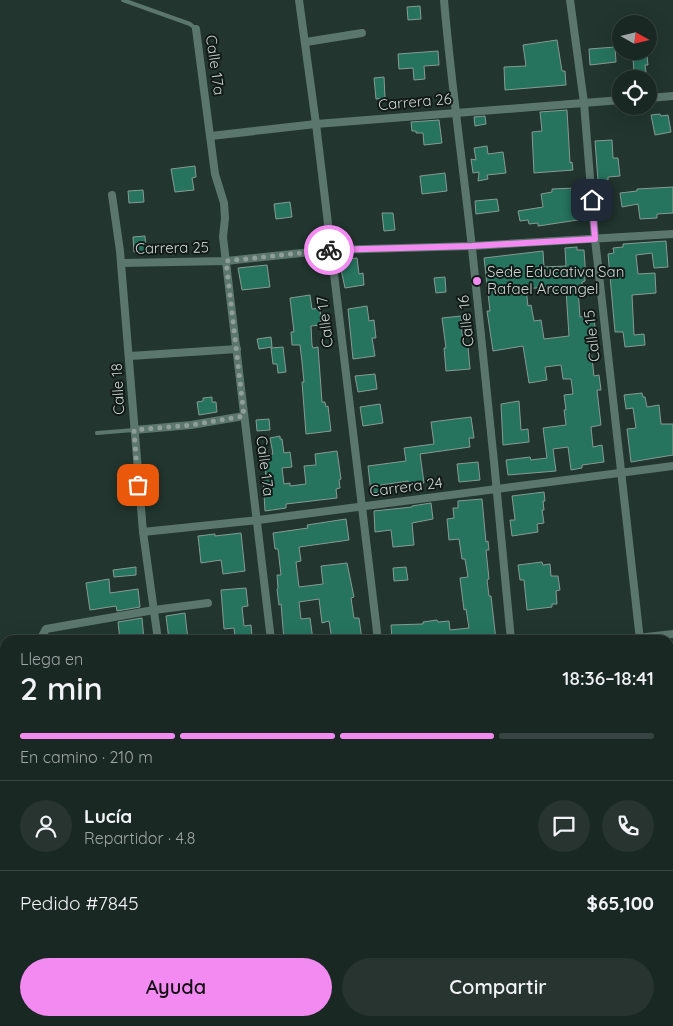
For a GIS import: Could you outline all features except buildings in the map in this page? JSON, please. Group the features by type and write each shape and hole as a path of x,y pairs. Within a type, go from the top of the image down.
{"street":[{"name":"Calle 17","path":"299,0 306,42 377,635"},
{"name":"Calle 16","path":"444,0 498,489 511,635"},
{"name":"Calle 15","path":"570,0 584,103 595,239 639,635"},
{"name":"Calle 17a","path":"196,29 215,174 224,203 223,237 270,635"},
{"path":"306,42 362,34"},
{"path":"657,97 673,96"},
{"name":"Carrera 26","path":"211,136 316,124 612,101"},
{"name":"Calle 18","path":"112,195 130,356 143,532 157,635"},
{"name":"Carrera 25","path":"121,263 226,261 330,250 472,246 673,234"},
{"path":"130,356 237,348"},
{"path":"134,430 191,425 244,416"},
{"name":"Carrera 24","path":"143,532 258,520 673,466"},
{"path":"43,635 46,629 154,610 208,604"}],"lane":[{"path":"123,0 190,24 196,29"},
{"path":"97,433 134,430"}],"way so far":[{"path":"138,485 134,430 191,425 244,416 226,261 329,250"}],"place":[{"name":"Sede Educativa San Rafael Arcangel","path":"477,281"}],"route":[{"path":"329,250 472,246 595,239 592,200"}]}
